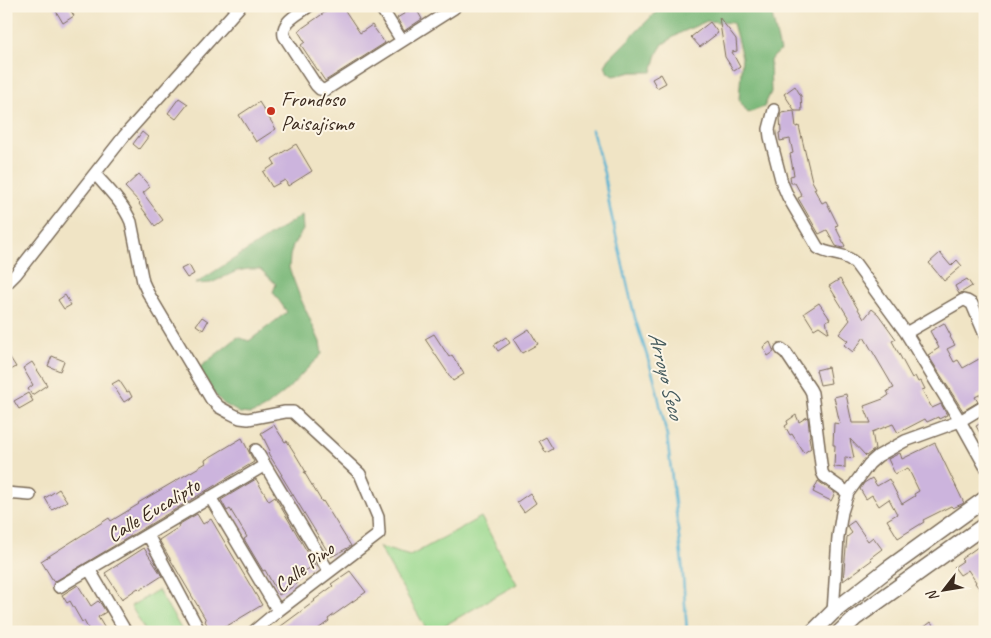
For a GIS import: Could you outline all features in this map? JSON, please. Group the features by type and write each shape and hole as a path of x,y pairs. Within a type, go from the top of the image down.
{"main road":[{"path":"813,632 833,612 888,569 985,499"},
{"path":"840,632 855,618 985,525"}],"street":[{"path":"6,284 16,274 130,129 240,6"},
{"path":"309,6 288,21 283,31 284,36 316,85 320,89 325,90 455,6"},
{"path":"380,6 402,41"},
{"path":"774,110 769,129 782,183 788,197 818,248 841,254 855,263 906,333 985,466"},
{"name":"Calle Pino","path":"95,174 127,213 131,222 143,282 211,399 224,410 240,418 248,419 293,412 360,474 378,517 379,534 253,632"},
{"path":"906,333 963,300 967,300 972,304 985,335"},
{"path":"780,349 786,353 812,393 822,472 824,476 848,493"},
{"path":"833,612 838,537 842,512 848,493 869,464 878,456 905,441 960,421 985,406"},
{"path":"256,450 329,572"},
{"name":"Calle Eucalipto","path":"59,587 265,465"},
{"path":"6,493 30,495"},
{"path":"210,497 278,611"},
{"path":"148,535 200,632"},
{"path":"89,569 126,632"}],"green space":[{"path":"662,6 770,6 780,51 770,60 771,92 764,107 748,113 739,100 742,57 733,23 707,21 680,33 663,44 657,54 652,72 632,72 614,76 608,73 605,66 609,59"},
{"path":"302,215 303,230 293,245 289,268 320,342 322,354 287,390 266,407 250,414 240,413 224,404 216,396 199,368 238,337 249,341 287,312 273,292 276,284 260,269 237,271 211,283 195,284"},
{"path":"481,517 517,584 433,632 428,632 379,547 410,556"},
{"path":"158,590 183,632 146,632 131,606"}],"building":[{"path":"53,6 68,6 74,16 63,23"},
{"path":"334,6 342,6 360,33 372,25 385,43 325,81 301,45 305,42 298,31"},
{"path":"415,7 422,19 404,31 397,18"},
{"path":"719,17 736,39 737,51 732,52 740,67 734,71 725,57"},
{"path":"710,22 718,33 700,47 691,37"},
{"path":"661,74 666,83 657,88 652,79"},
{"path":"795,86 801,96 802,111 795,111 784,94"},
{"path":"179,98 188,104 176,119 168,113"},
{"path":"259,102 276,129 256,142 239,115"},
{"path":"794,111 796,127 799,126 812,181 816,188 814,189 822,203 826,201 838,225 835,226 845,246 842,248 836,246 827,230 819,234 798,198 802,196 795,183 791,183 790,176 794,175 790,154 793,153 790,139 780,141 779,133 781,132 781,113"},
{"path":"142,132 148,137 139,149 133,144"},
{"path":"296,144 312,171 288,186 285,180 272,187 263,172 275,164 272,159"},
{"path":"139,174 150,187 143,193 163,220 155,226 140,203 125,187"},
{"path":"940,253 951,266 957,260 962,266 944,281 929,263"},
{"path":"189,265 194,274 187,278 181,269"},
{"path":"840,279 864,319 872,309 878,314 896,339 892,341 912,378 915,376 918,382 921,381 925,389 922,390 932,408 941,404 947,415 927,422 925,419 898,433 893,424 872,432 875,449 866,456 850,439 854,458 845,457 845,468 834,467 834,423 840,424 834,397 846,394 852,423 871,423 864,406 883,399 889,395 887,391 894,388 864,337 853,352 844,345 848,341 839,334 850,320 829,286"},
{"path":"967,279 972,286 959,294 955,286"},
{"path":"65,295 71,305 64,309 58,300"},
{"path":"819,303 830,319 826,321 829,333 819,326 814,329 804,313"},
{"path":"202,317 208,321 203,330 196,325"},
{"path":"944,323 955,345 947,349 954,362 958,360 963,368 979,359 985,369 985,392 975,397 978,402 963,411 928,355 939,348 930,331"},
{"path":"529,329 538,344 522,353 513,339"},
{"path":"434,334 449,357 452,355 464,374 453,381 425,339"},
{"path":"506,337 510,343 498,351 494,345"},
{"path":"770,342 774,352 768,356 763,347"},
{"path":"6,351 16,367 9,371 6,367"},
{"path":"52,356 64,361 60,371 48,366"},
{"path":"32,362 47,385 32,395 28,389 33,385 23,368"},
{"path":"828,367 831,383 820,385 816,370"},
{"path":"119,380 132,397 124,402 112,384"},
{"path":"28,393 33,401 19,409 14,401"},
{"path":"796,415 799,422 807,417 808,419 811,448 804,453 785,426 788,424 787,421"},
{"path":"985,421 985,442 976,426"},
{"path":"274,425 285,442 287,441 322,502 351,546 331,557 268,453 270,451 261,433"},
{"path":"546,437 553,449 546,453 539,441"},
{"path":"242,438 254,462 54,582 41,561 109,518 111,521 206,463 205,460"},
{"path":"935,443 964,503 953,508 951,506 923,520 924,522 898,538 887,520 897,514 889,499 879,506 872,495 866,499 860,489 864,483 872,478 877,486 889,479 902,504 915,496 914,494 919,491 908,468 895,474 888,459 900,453 902,459"},
{"path":"256,479 269,501 275,497 315,565 293,578 297,584 279,595 244,539 247,537 230,509 227,511 221,500"},
{"path":"818,481 835,493 831,501 813,492"},
{"path":"59,489 67,501 52,510 45,498"},
{"path":"530,493 536,503 524,512 517,502"},
{"path":"197,514 203,524 211,519 262,605 217,632 211,632 206,620 159,540 179,527 178,525"},
{"path":"854,521 868,541 873,537 882,549 870,558 872,560 843,581 847,537 852,533 847,526"},
{"path":"982,544 985,548 985,596 968,570 960,575 954,567 963,561 961,559"},
{"path":"144,548 162,576 140,590 138,588 122,599 105,573"},
{"path":"350,571 366,592 328,619 329,621 314,632 273,632 315,601 333,586 331,584"},
{"path":"78,585 91,606 98,601 106,612 98,617 107,632 90,632 70,601 67,603 62,595"},
{"path":"931,622 938,632 918,632"}],"waterway":[{"name":"Arroyo Seco","path":"592,130 604,173 610,209 635,318 654,378 667,436 682,563 687,632"}],"place":[{"name":"Frondoso Paisajismo","path":"271,111"}]}
